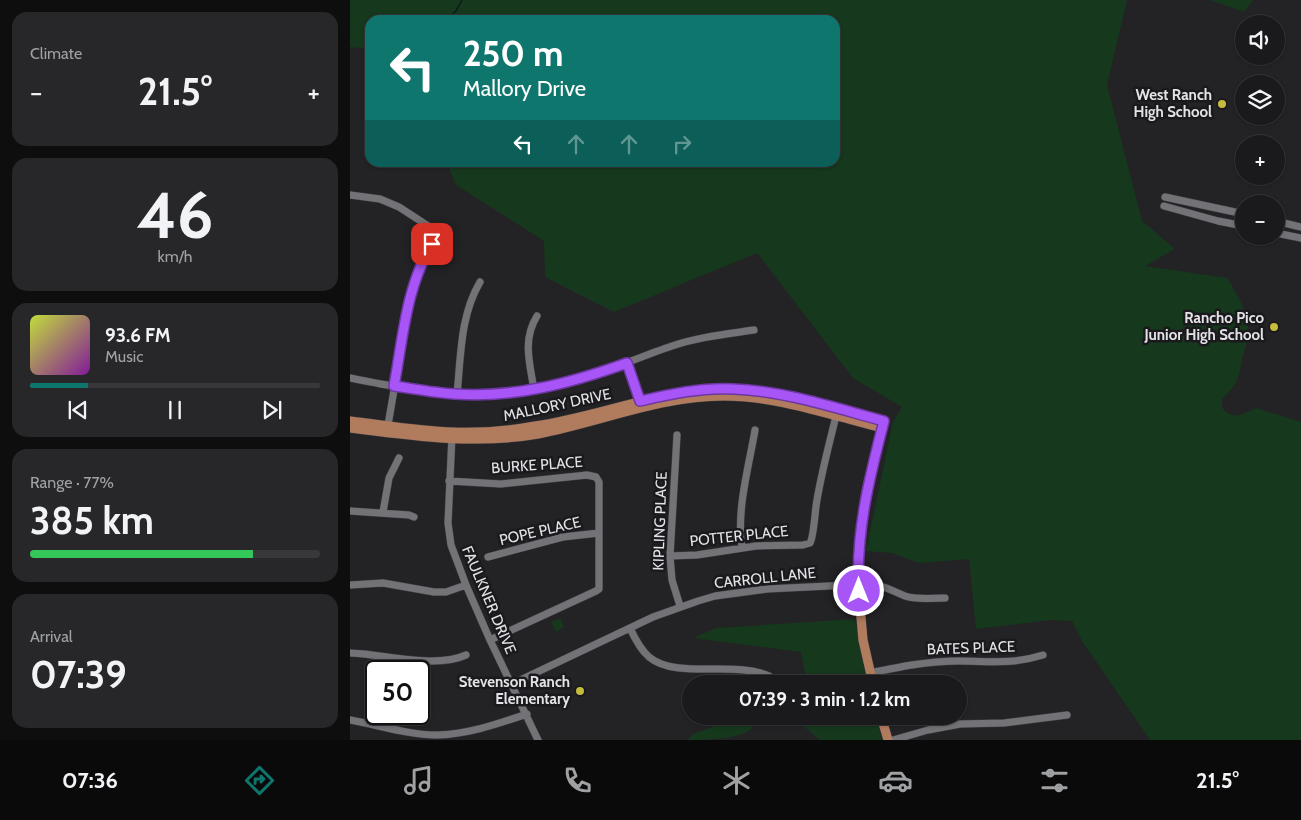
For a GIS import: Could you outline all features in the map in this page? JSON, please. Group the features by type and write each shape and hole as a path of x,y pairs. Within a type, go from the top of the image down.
{"main road":[{"name":"MALLORY DRIVE","path":"350,421 388,425 452,436 535,426 641,405 671,394 706,389 734,388 787,395 837,413 883,425 866,492 858,584"},
{"path":"350,428 452,436"},
{"path":"858,584 863,640 870,673"},
{"path":"884,725 888,740"}],"street":[{"path":"350,195 380,199 399,207 439,233 425,256 411,291 388,425"},
{"path":"1165,197 1235,212"},
{"path":"1164,206 1235,224"},
{"path":"1285,223 1301,227"},
{"path":"1285,235 1301,238"},
{"path":"457,394 468,306 480,282"},
{"path":"534,390 528,357 528,341 530,327 537,316"},
{"path":"350,378 457,394 510,393 555,386 627,363 673,345 697,339 754,330"},
{"path":"627,363 641,405"},
{"name":"POTTER PLACE","path":"670,556 697,555 742,547 802,545 810,543 813,538 817,498 837,413"},
{"path":"742,547 741,510 755,430"},
{"name":"KIPLING PLACE","path":"677,435 670,556 672,580 680,606"},
{"name":"FAULKNER DRIVE","path":"452,436 449,481 449,534 454,557 490,640 538,740"},
{"path":"383,512 389,478 399,458"},
{"name":"BURKE PLACE","path":"449,481 501,484 587,475 596,476 600,489 599,533"},
{"path":"350,511 383,512 414,517"},
{"path":"490,640 596,592 599,589 599,533"},
{"name":"POPE PLACE","path":"488,557 563,537 599,533"},
{"path":"350,585 383,583 434,592 446,592 466,585"},
{"name":"CARROLL LANE","path":"512,684 680,606 715,596 745,591 878,584 904,596 914,598 945,598"},
{"path":"630,628 642,649 660,664 681,668 744,669 766,675"},
{"path":"350,653 435,661 455,660 466,655"},
{"name":"BATES PLACE","path":"870,673 927,662 1010,663 1043,655"},
{"path":"350,720 436,735 489,727 527,714"},
{"path":"893,740 928,730 960,724 1004,723 1067,715"}],"green space":[{"path":"350,0 1127,0 1107,85 1142,221 1175,249 1145,266 1227,278 1239,298 1245,313 1248,336 1238,377 1222,399 1222,408 1230,414 1238,415 1256,408 1301,422 1301,740 1150,740 1082,641 1072,621 1050,620 976,629 969,559 919,563 892,553 866,551 893,422 902,407 853,378 757,253 614,312 545,277 544,241 456,185 449,167 840,167 840,15 365,15 365,48 350,47"},
{"path":"1210,0 1253,0 1244,12"},
{"path":"560,618 564,627 556,632 551,622"},
{"path":"855,619 865,675 805,675 801,652 693,638 716,628"},
{"path":"718,725 753,725 746,732 727,738 688,740 693,734"},
{"path":"802,725 878,725 882,740 820,740"}],"waterway":[{"path":"452,15 462,0"}],"place":[{"name":"West Ranch High School","path":"1222,104"},
{"name":"Rancho Pico Junior High School","path":"1274,327"},
{"name":"Stevenson Ranch Elementary","path":"580,691"}],"route":[{"path":"432,244 417,273 411,291 394,386 457,394 510,393 555,386 627,363 640,401 706,389 734,388 787,395 884,421 866,492 859,559 859,591"}]}
